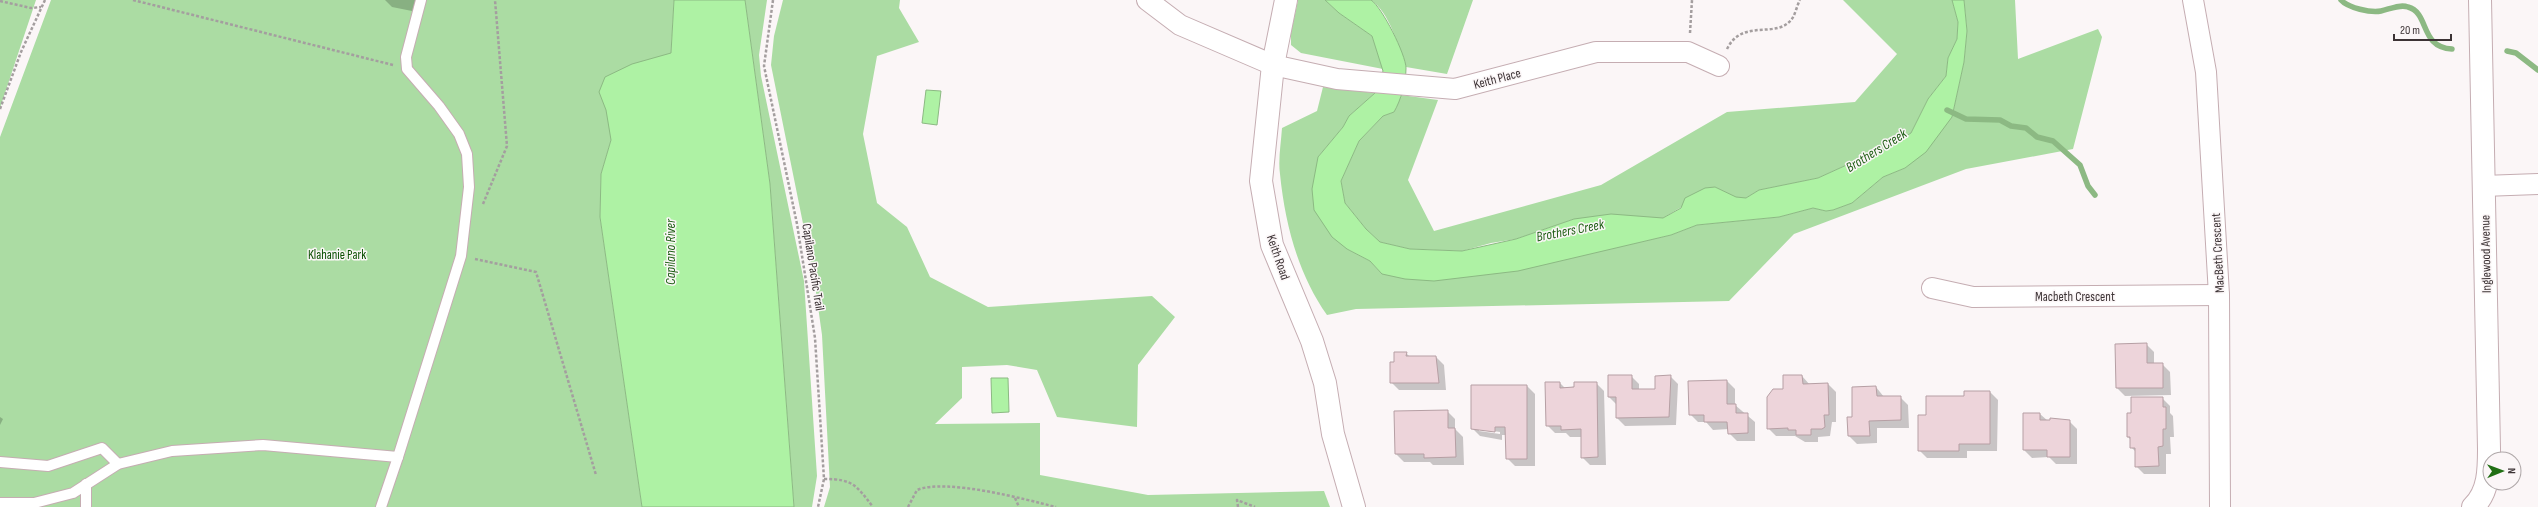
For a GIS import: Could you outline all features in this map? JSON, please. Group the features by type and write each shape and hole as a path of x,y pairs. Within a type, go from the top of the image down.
{"street":[{"name":"Keith Place","path":"1147,0 1180,25 1273,65 1337,79 1455,89 1596,52 1688,52 1719,66"},
{"name":"MacBeth Crescent","path":"2193,0 2200,26 2206,72 2219,295 2220,507"},
{"name":"Inglewood Avenue","path":"2474,506 2487,481 2489,449 2480,0"},
{"name":"Keith Road","path":"1285,1 1273,65 1261,181 1272,245 1312,341 1325,383 1333,434 1354,507"},
{"path":"2483,186 2538,184"},
{"name":"Macbeth Crescent","path":"1932,288 1973,297 2219,295"}],"lane":[{"path":"381,507 461,256 469,188 467,154 459,134 439,106 407,69 406,57 421,0"},
{"path":"0,502 34,503 73,492 118,464 172,451 263,445 398,457"},
{"path":"0,462 48,466 102,448 118,464"},
{"path":"86,484 86,507"}],"path":[{"path":"0,109 21,52 45,0"},
{"path":"133,0 407,69"},
{"path":"482,205 507,146 495,0"},
{"name":"Capilano Pacific Trail","path":"773,0 764,66 808,283 815,338 824,479 818,507"},
{"path":"1688,52 1693,11 1692,0"},
{"path":"1719,66 1732,39 1764,28 1777,28 1792,20 1800,0"},
{"path":"0,1 31,8 42,7"},
{"path":"461,256 536,272 596,475"},
{"path":"824,479 836,479 856,484 873,507"},
{"path":"908,507 917,490 926,486 972,490 1056,507"},
{"path":"1015,498 1019,507"},
{"path":"1238,507 1237,500 1254,507"}],"green space":[{"path":"0,0 36,0 0,108"},
{"name":"Klahanie Park","path":"51,0 674,0 671,53 611,140 601,174 600,217 642,507 0,507 0,137"},
{"path":"745,0 767,0 759,55 761,76 804,281 817,476 812,507 794,507 770,184"},
{"path":"783,0 900,0 899,8 919,42 877,56 863,134 877,203 907,227 930,277 988,307 1152,296 1175,317 1138,365 1137,427 1057,417 1037,370 1007,365 962,367 962,398 935,424 1040,423 1040,475 1148,495 1324,491 1330,507 824,507 830,487 822,335 814,278 771,65 774,36"},
{"path":"1298,0 1325,0 1339,13 1372,36 1383,69 1301,53 1291,45 1291,33"},
{"path":"1371,0 1473,0 1447,74 1406,67 1393,30 1378,6"},
{"path":"1843,0 1952,0 1958,22 1957,39 1948,58 1946,76 1928,99 1911,133 1884,150 1873,153 1818,178 1759,190 1746,198 1736,198 1715,187 1663,218 1574,219 1516,239 1491,243 1462,251 1410,249 1380,242 1366,229 1345,203 1341,181 1359,141 1383,116 1394,112 1401,95 1438,100 1408,180 1434,231 1601,185 1727,112 1855,102 1897,54"},
{"path":"1964,0 2015,0 2018,59 2098,29 2102,37 2073,149 1966,169 1794,234 1729,301 1356,309 1327,315 1308,283 1294,248 1289,230 1282,193 1279,163 1282,128 1317,111 1323,87 1375,93 1349,116 1343,127 1318,157 1347,249 1370,261 1382,274 1557,261 1671,235 1697,225 1779,217 1813,208 1826,211 1852,203 1883,177 1905,168 1952,117 1964,62 1967,31"}],"water":[{"name":"Capilano River","path":"674,0 745,0 770,184 794,507 642,507 600,217 601,174 611,140 606,110 599,92 605,77 632,64 671,53"},
{"name":"Brothers Creek","path":"1325,0 1371,0 1376,4 1387,21 1402,53 1406,73 1403,91 1397,107 1394,112 1383,116 1359,141 1341,181 1345,203 1366,229 1380,242 1410,249 1462,251 1516,239 1574,219 1611,214 1663,218 1681,208 1685,198 1705,188 1715,187 1736,197 1746,198 1759,190 1818,178 1873,153 1884,150 1911,133 1928,99 1946,76 1948,58 1957,39 1958,22 1952,0 1964,0 1967,31 1964,62 1952,117 1926,152 1905,168 1883,177 1852,203 1826,211 1813,208 1779,217 1697,225 1671,235 1518,271 1434,281 1405,279 1382,274 1370,261 1347,249 1332,237 1314,210 1312,189 1318,157 1343,127 1349,116 1375,93 1383,71 1372,36 1339,13"},
{"path":"926,90 941,91 937,125 922,123"},
{"path":"991,378 1008,378 1009,412 992,413"}],"building":[{"path":"2147,343 2147,363 2163,363 2163,388 2116,388 2115,344"},
{"path":"1394,352 1407,352 1406,356 1436,356 1439,383 1390,383 1390,362 1394,362"},
{"path":"1608,375 1632,375 1632,389 1655,389 1655,376 1671,375 1669,417 1616,418 1616,397 1608,397"},
{"path":"1783,375 1802,375 1803,384 1828,383 1829,415 1824,415 1825,427 1822,429 1811,429 1811,435 1796,435 1796,430 1788,430 1788,428 1767,429 1767,397 1773,389 1783,389"},
{"path":"1727,380 1727,404 1736,404 1736,413 1748,413 1748,433 1728,434 1727,422 1704,422 1704,415 1689,415 1688,381"},
{"path":"1545,382 1560,382 1560,388 1574,387 1574,382 1597,382 1598,457 1581,458 1581,429 1561,430 1561,426 1546,426"},
{"path":"1471,385 1527,385 1527,459 1506,459 1505,427 1495,427 1495,432 1471,429"},
{"path":"1876,386 1877,396 1901,396 1901,420 1869,421 1870,436 1848,436 1847,417 1852,417 1852,387"},
{"path":"1964,391 1990,391 1990,444 1959,444 1959,451 1918,451 1918,415 1926,415 1926,396 1964,396"},
{"path":"2131,397 2163,397 2163,407 2166,407 2166,429 2163,429 2163,446 2158,447 2159,466 2135,467 2135,448 2130,448 2130,437 2127,437 2127,413 2131,413"},
{"path":"1448,410 1448,428 1455,428 1456,457 1424,458 1424,454 1395,454 1394,411"},
{"path":"2023,413 2040,413 2040,420 2050,420 2050,418 2070,420 2070,457 2047,457 2047,450 2023,450"}],"waterway":[{"path":"2341,0 2354,8 2372,11 2381,11 2398,6 2405,6 2415,10 2420,16 2429,36 2434,42 2442,47 2452,49"},
{"path":"2507,51 2516,53 2538,70"},
{"path":"1947,110 1966,119 2000,120 2011,126 2026,128 2037,137 2053,141 2080,165 2088,186 2095,195"}]}
